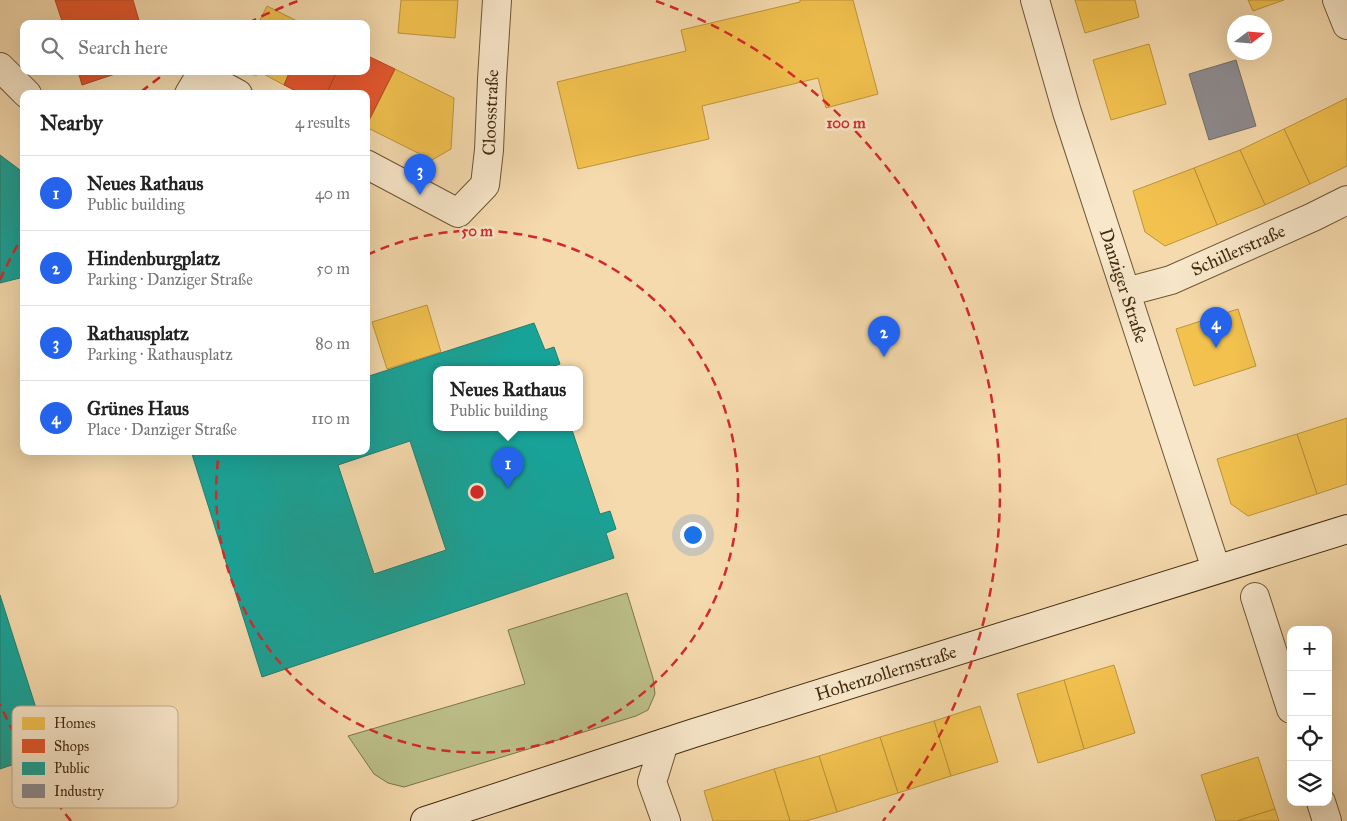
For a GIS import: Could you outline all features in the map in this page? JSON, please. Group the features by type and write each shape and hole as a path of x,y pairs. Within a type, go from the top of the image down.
{"street":[{"name":"Cloosstraße","path":"370,166 458,213 485,185 489,150 497,0"},
{"name":"Danziger Straße","path":"1035,0 1068,112 1216,569"},
{"path":"1337,0 1347,25"},
{"path":"0,67 23,90"},
{"path":"191,90 200,75"},
{"path":"203,75 231,90"},
{"name":"Schillerstraße","path":"1126,292 1171,280 1347,200"},
{"name":"Hohenzollernstraße","path":"425,821 721,724 1347,529"},
{"path":"1255,597 1287,697"},
{"path":"664,743 652,782 666,821"},
{"path":"1322,806 1327,821"}],"green space":[{"path":"627,593 653,678 655,694 648,710 636,716 404,787 388,783 374,774 348,736 525,684 508,630"}],"building: Homes":[{"path":"401,0 458,0 455,38 398,33"},
{"path":"800,0 853,0 878,94 826,108 818,78 702,106 709,139 578,169 557,82 686,51 681,30 800,2"},
{"path":"1075,0 1135,0 1139,17 1085,33"},
{"path":"1248,0 1284,0 1253,11"},
{"path":"267,6 295,20 260,20"},
{"path":"1149,44 1166,104 1111,120 1093,60"},
{"path":"395,69 454,98 451,149 432,160 370,129 370,119"},
{"path":"266,75 288,75 284,85"},
{"path":"1347,98 1347,166 1310,184 1284,129"},
{"path":"1284,129 1310,184 1265,205 1240,150"},
{"path":"1240,150 1265,205 1217,225 1194,168"},
{"path":"1194,168 1217,225 1165,246 1145,232 1133,191"},
{"path":"427,305 441,352 387,369 372,322"},
{"path":"1238,309 1256,366 1194,386 1176,329"},
{"path":"1347,418 1347,484 1317,494 1297,434"},
{"path":"1297,434 1317,494 1248,516 1231,504 1217,459"},
{"path":"1114,665 1135,733 1084,749 1064,680"},
{"path":"1064,680 1084,749 1038,763 1017,694"},
{"path":"980,706 998,762 951,776 934,721"},
{"path":"934,721 951,776 898,793 880,737"},
{"path":"880,737 898,793 837,812 819,756"},
{"path":"819,756 837,812 806,821 790,821 774,769"},
{"path":"1258,757 1275,809 1237,821 1216,821 1201,775"},
{"path":"774,769 790,821 713,821 704,791"},
{"path":"1275,809 1279,821 1237,821"}],"building: Shops":[{"path":"55,0 133,0 139,20 62,20"},
{"path":"370,57 395,69 370,118 370,90 328,90 335,75 370,75"},
{"path":"79,75 112,75 82,85"},
{"path":"288,75 335,75 328,90 294,90 284,85"}],"building: Public":[{"path":"0,155 20,170 20,278 0,283"},
{"path":"534,323 545,350 554,347 560,364 554,366 433,366 433,431 572,431 600,514 610,511 616,529 606,533 614,558 262,677 192,455 368,455 338,465 374,574 446,550 410,441 370,454 370,376"},
{"path":"0,595 35,706 12,706 12,765 0,769"}],"building: Industry":[{"path":"1236,60 1256,126 1209,140 1189,74"}],"place":[{"name":"Rathausplatz","path":"420,195"},
{"name":"Grünes Haus","path":"1216,348"},
{"name":"Hindenburgplatz","path":"884,357"},
{"name":"Neues Rathaus","path":"508,488"}]}
